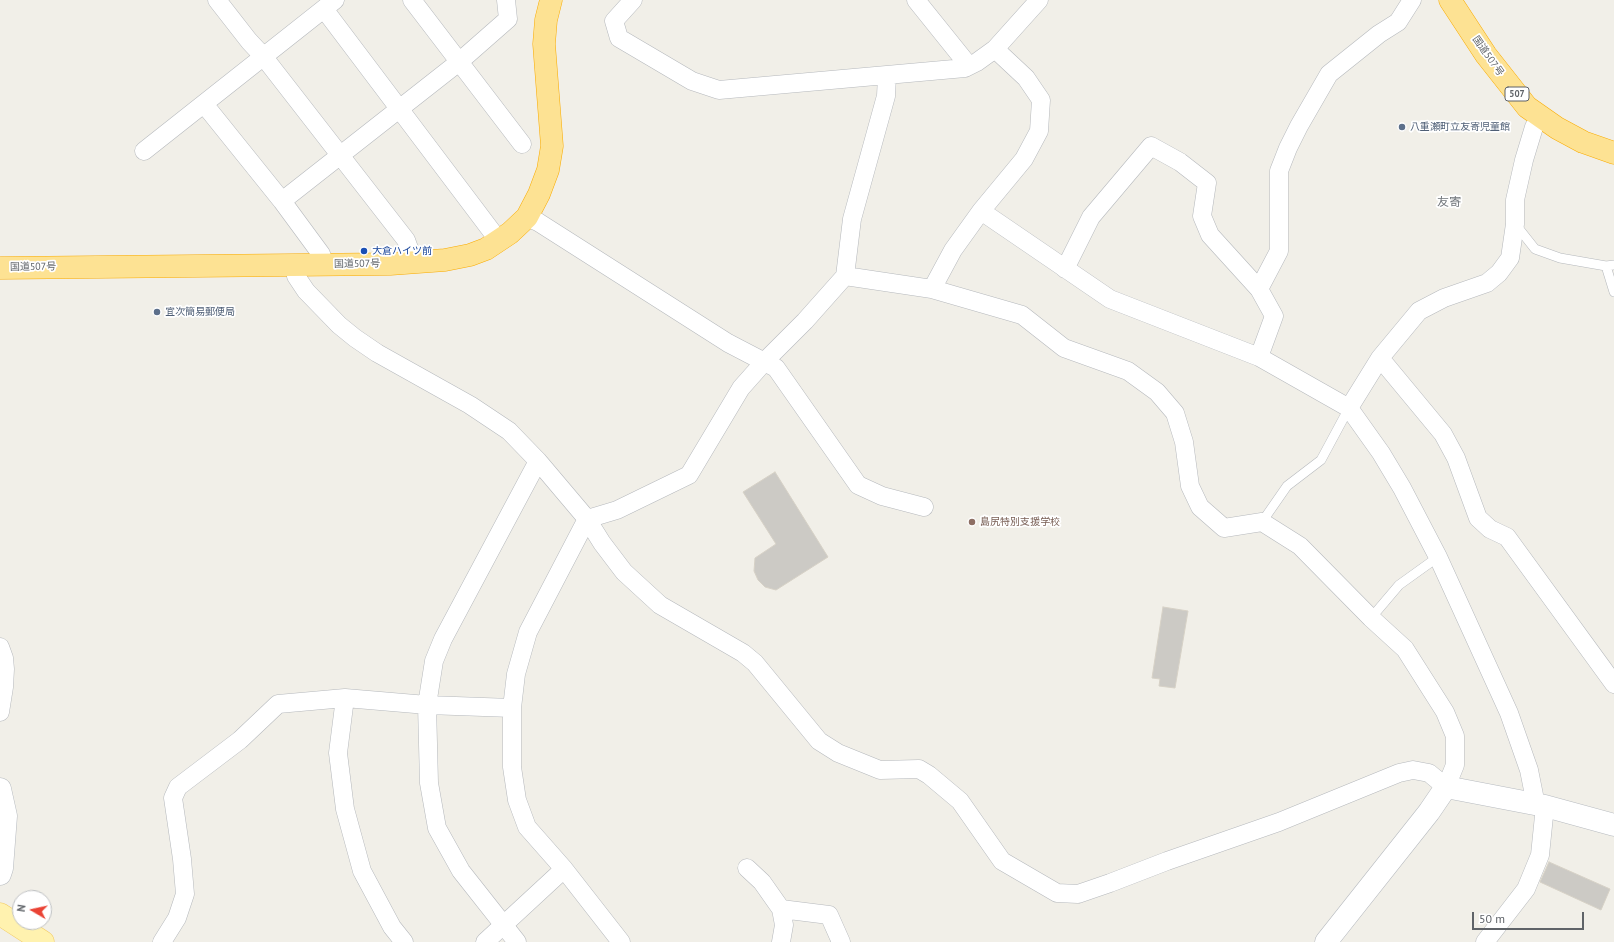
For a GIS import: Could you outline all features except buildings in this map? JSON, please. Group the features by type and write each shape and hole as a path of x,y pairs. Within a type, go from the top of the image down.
{"highway":[{"name":"国道507号","path":"0,268 410,263 445,260 470,255 486,249 519,226 527,217 544,183 548,170 552,146 544,44 546,20 551,0"},
{"name":"国道507号","path":"1450,0 1486,55 1527,107 1541,118 1583,142 1614,153"}],"main road":[{"path":"0,914 43,942"}],"street":[{"path":"217,0 249,41 263,56 406,240 410,251 410,263"},
{"path":"412,0 522,144"},
{"path":"282,201 459,62 508,19 506,0"},
{"path":"633,0 614,21 619,38 692,82 719,90 965,68 995,49 1038,0"},
{"path":"916,0 969,66"},
{"path":"1259,289 1279,251 1279,172 1288,148 1299,126 1329,74 1380,34 1398,22 1412,0"},
{"path":"144,151 329,4 399,108 499,241"},
{"path":"932,289 953,250 981,211 1024,159 1039,131 1041,100 1026,78 995,49"},
{"path":"621,942 564,869 527,827 517,800 512,766 512,708 516,674 528,632 587,519 618,510 689,475 741,388 765,361 805,321 845,276 852,219 886,96 887,76"},
{"path":"204,104 282,201 320,254 324,265"},
{"path":"1349,408 1380,358 1419,311 1444,298 1486,283 1499,273 1510,258 1515,224 1515,200 1524,160 1534,127 1541,118"},
{"path":"1065,269 1091,217 1150,146 1180,162 1207,183 1202,216 1210,235 1259,289 1274,316 1260,357"},
{"path":"981,211 1110,299 1260,357 1349,408 1381,453 1399,482 1438,558 1510,713 1540,805 1540,855 1526,889 1485,942"},
{"path":"527,217 544,226 728,343 776,368 858,485 882,496 924,507"},
{"path":"294,265 296,276 306,291 355,338 377,353 470,405 508,431 538,461 587,519 602,543 624,572 660,605 743,653 755,663 819,741 838,752 880,770 919,769 929,775 960,801 1002,861 1057,893 1078,894 1110,883 1167,861 1279,822 1399,773 1413,770 1429,773 1446,787 1540,805 1614,825"},
{"path":"845,276 932,289 1022,315 1064,348 1128,371 1157,392 1175,413 1184,442 1190,486 1200,507 1224,528 1262,522 1300,546 1371,618 1405,649 1445,712 1455,736 1455,765 1446,787 1430,812 1326,942"},
{"path":"1380,358 1444,434 1456,458 1478,518 1490,529 1507,537 1614,684"},
{"path":"517,942 461,871 437,828 429,783 427,705 434,661 443,639 538,461"},
{"path":"0,647 4,658 5,669 0,712"},
{"path":"162,942 177,918 185,894 182,859 173,798 178,787 240,740 278,704 345,698 427,705 512,708"},
{"path":"345,698 338,753 345,810 362,871 392,927 404,942"},
{"path":"0,789 6,816 2,868 0,874"},
{"path":"747,868 762,882 781,909 784,925 782,942"},
{"path":"485,942 564,869"},
{"path":"781,909 829,915 841,942"}],"lane":[{"path":"1515,224 1535,249 1560,258 1610,265 1614,292"},
{"path":"1262,522 1287,486 1321,460 1349,408"},
{"path":"1371,618 1399,585 1438,558"}],"place":[{"name":"八重瀬町立友寄児童館","path":"1402,127"},
{"name":"大倉ハイツ前","path":"364,251"},
{"name":"宜次簡易郵便局","path":"157,312"},
{"name":"島尻特別支援学校","path":"972,522"}],"district":[{"name":"友寄","path":"1449,203"}]}
